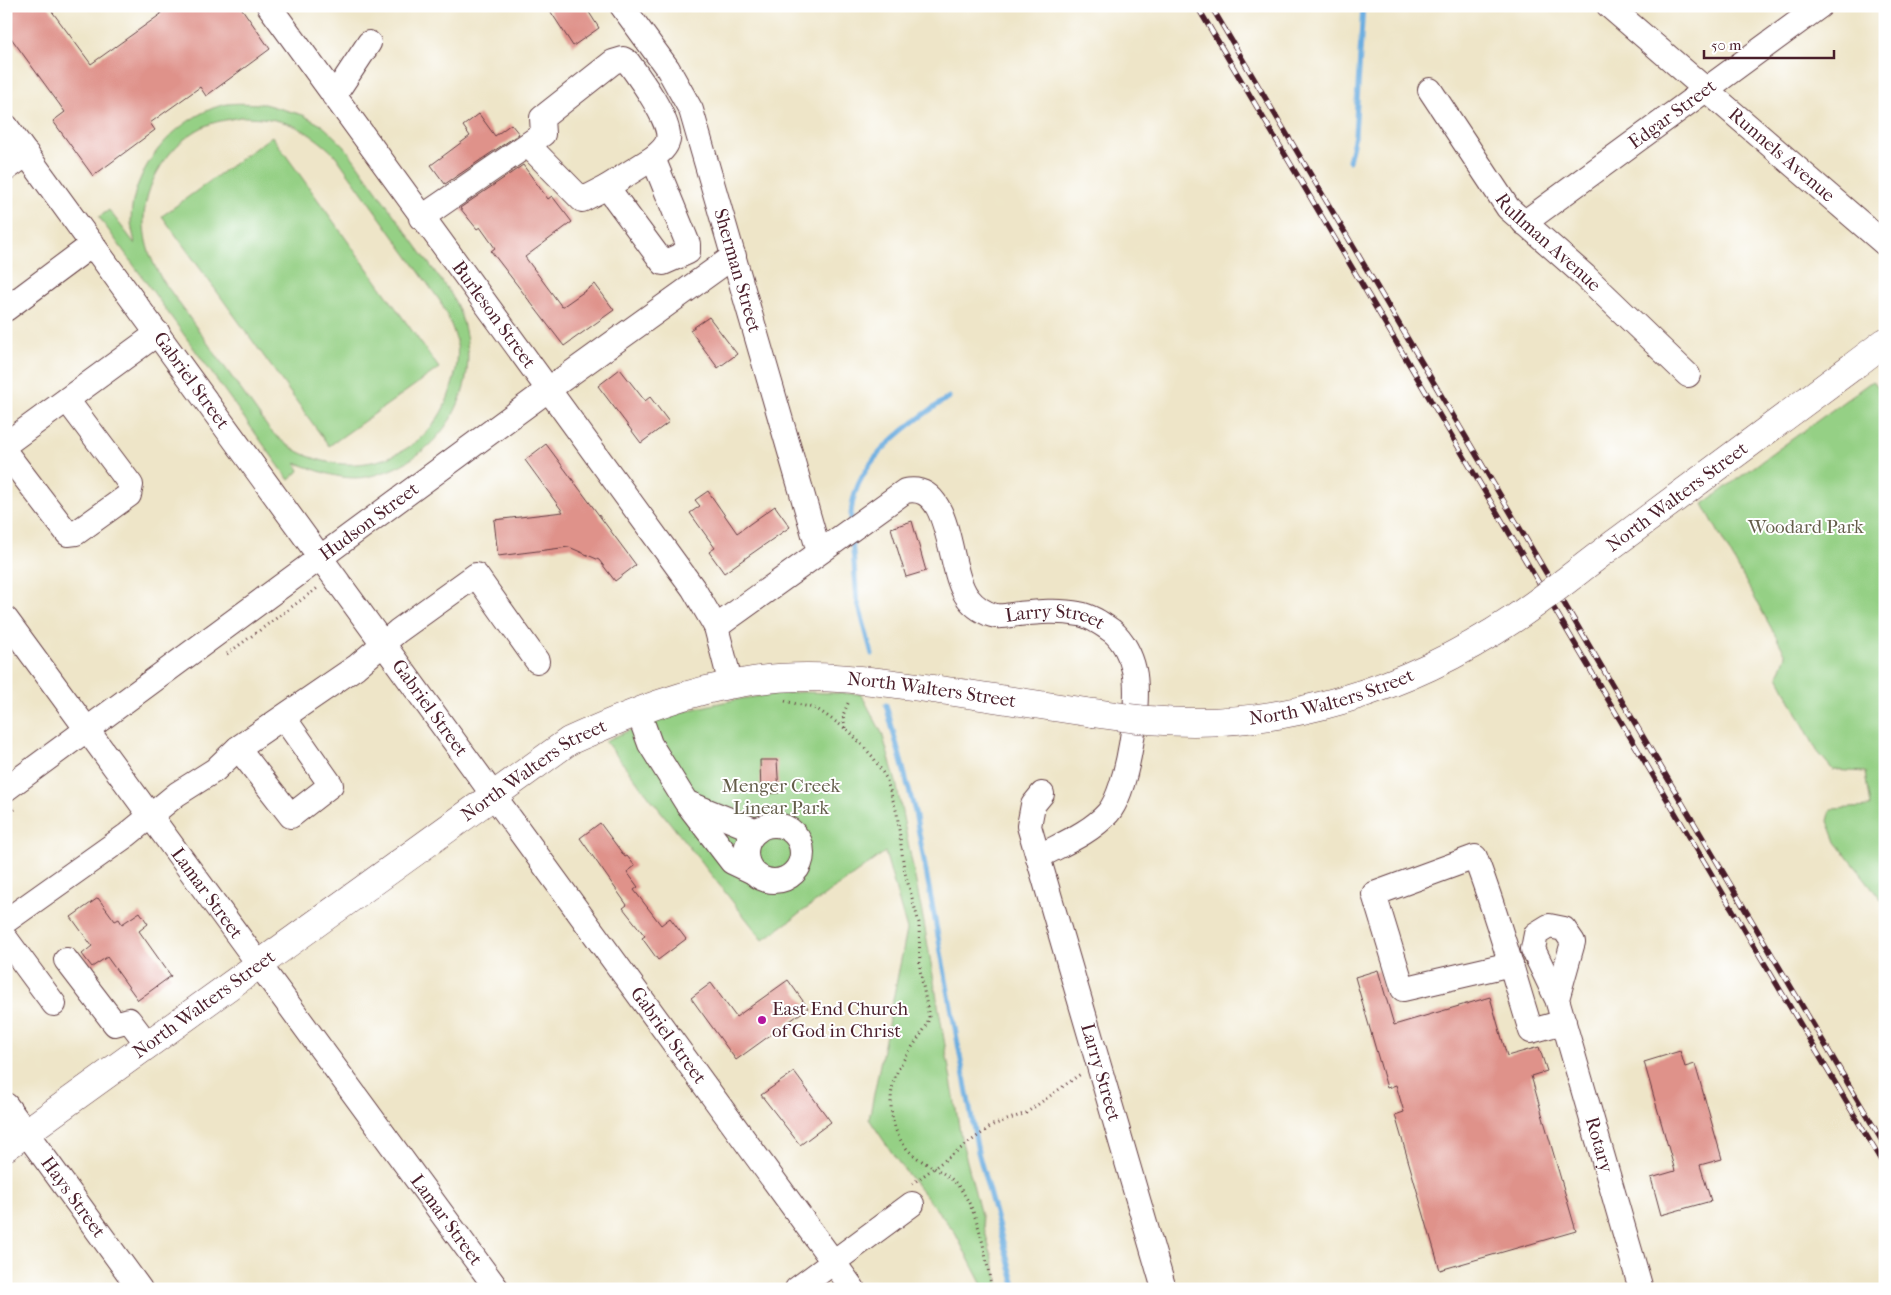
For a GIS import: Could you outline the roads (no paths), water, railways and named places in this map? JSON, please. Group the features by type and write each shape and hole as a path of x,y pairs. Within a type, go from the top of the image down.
{"main road":[{"name":"North Walters Street","path":"16,1140 569,741 638,711 697,691 788,677 875,681 1151,720 1239,720 1330,704 1369,693 1420,672 1450,657 1526,610 1885,342"}],"street":[{"name":"Burleson Street","path":"268,6 693,588 716,627 732,685"},
{"name":"Sherman Street","path":"622,6 685,97 698,131 792,465 828,545"},
{"name":"Runnels Avenue","path":"1609,6 1704,90 1885,244"},
{"name":"Edgar Street","path":"1524,223 1820,6"},
{"path":"334,96 370,43"},
{"path":"421,218 543,134 542,118 613,62 623,59 628,62 654,98 669,138 666,147 653,158 607,187 582,200 528,145"},
{"name":"Rullman Avenue","path":"1430,90 1499,195 1524,223 1585,276 1688,375"},
{"name":"Gabriel Street","path":"6,126 94,244 492,795 853,1289"},
{"path":"6,169 27,154"},
{"path":"607,187 659,260 662,263 673,260 689,249 653,158"},
{"path":"6,309 94,244"},
{"name":"Hudson Street","path":"6,789 549,389 734,256"},
{"path":"673,260 693,286"},
{"path":"6,444 158,333"},
{"path":"6,453 68,534 76,533 129,494 131,485 66,400"},
{"name":"Larry Street","path":"828,545 904,491 922,491 938,507 961,586 968,598 981,610 996,616 1049,612 1079,614 1095,620 1114,633 1127,651 1134,668 1136,701 1124,782 1117,801 1108,813 1090,830 1038,857"},
{"path":"716,627 828,545"},
{"path":"6,921 151,816 177,794 215,770 238,748 284,718 384,646 398,632 476,575 537,661"},
{"name":"Lamar Street","path":"6,619 497,1289"},
{"path":"638,711 650,744 686,802 732,862 768,881 786,879 794,873 802,857 798,839 792,832 774,825 757,831 751,837 746,855 753,872"},
{"path":"238,748 291,816 331,785 284,718"},
{"name":"Larry Street","path":"1042,794 1033,805 1029,826 1164,1289"},
{"path":"686,802 757,831"},
{"path":"1511,964 1403,989 1374,894 1475,857 1488,890 1511,964 1531,1032 1564,1022"},
{"path":"6,939 54,1004"},
{"path":"66,960 115,1024 129,1020 148,1045"},
{"name":"Rotary","path":"1557,999 1641,1289"},
{"name":"Hays Street","path":"6,1105 16,1140 140,1289"},
{"path":"797,1289 834,1262 911,1195"}],"waterway":[{"path":"1349,161 1355,135 1363,6"},
{"path":"851,520 853,500 860,481 870,464 899,434 949,397"},
{"path":"852,539 857,599 872,654"},
{"path":"886,705 915,812 978,1152 1016,1289"}],"railway":[{"path":"1197,6 1885,1167"},
{"path":"1211,6 1885,1146"}],"place":[{"name":"East End Church of God in Christ","path":"762,1020"}],"park label":[{"name":"Woodard Park","path":"1806,527"},
{"name":"Menger Creek Linear Park","path":"781,797"}]}
